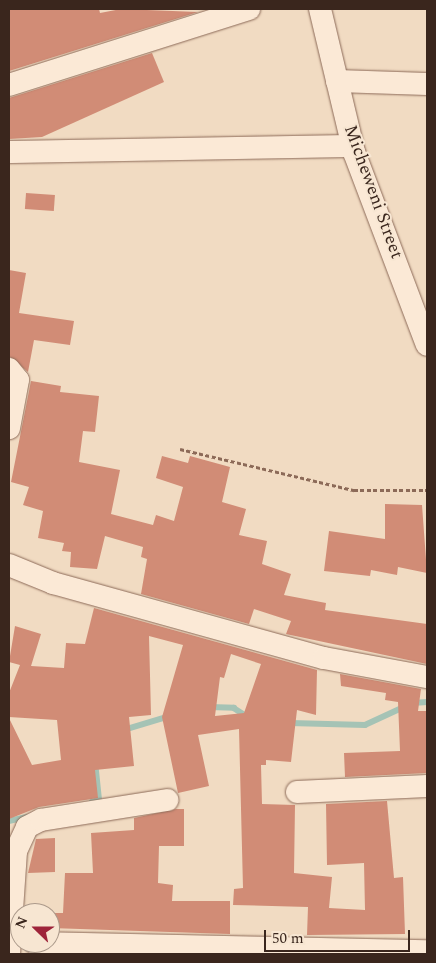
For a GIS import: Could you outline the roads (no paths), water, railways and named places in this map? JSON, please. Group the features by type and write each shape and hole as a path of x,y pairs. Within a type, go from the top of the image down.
{"street":[{"path":"9,86 249,9"},
{"name":"Micheweni Street","path":"320,9 352,146 418,287 427,345"},
{"path":"337,81 427,84"},
{"path":"9,152 352,146"},
{"path":"9,369 18,380 9,428"},
{"path":"9,566 53,583 324,658 427,677"},
{"path":"297,792 427,786"},
{"path":"14,903 16,851 27,827 41,820 167,800"},
{"path":"60,943 427,950"}],"waterway":[{"path":"412,703 427,702"},
{"path":"210,707 234,708 248,717"},
{"path":"290,723 365,725 404,707"},
{"path":"124,730 170,716"},
{"path":"92,802 99,800 95,763"},
{"path":"9,821 27,817"}]}
